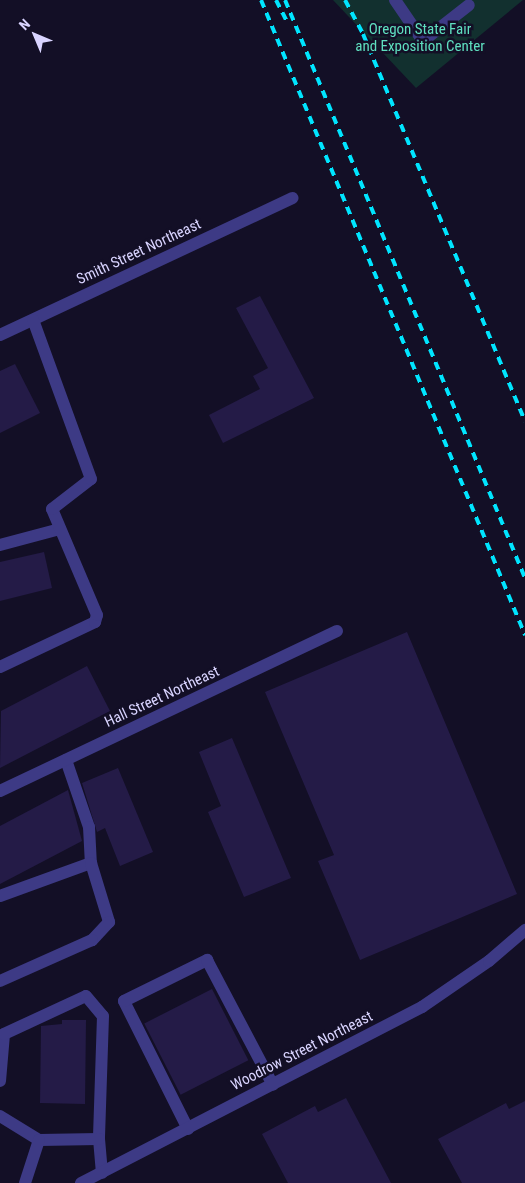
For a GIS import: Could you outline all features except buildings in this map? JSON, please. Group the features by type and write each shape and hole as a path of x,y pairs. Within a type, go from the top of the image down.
{"street":[{"path":"395,0 423,41 469,5"},
{"name":"Smith Street Northeast","path":"0,335 292,198"},
{"path":"0,667 95,622 97,615 52,509 54,504 83,488 91,479 33,320"},
{"path":"0,545 60,529"},
{"name":"Hall Street Northeast","path":"0,791 337,631"},
{"path":"0,981 92,940 109,922 91,863 90,827 66,760"},
{"path":"0,896 91,863"},
{"name":"Woodrow Street Northeast","path":"81,1183 422,1008 489,962 525,930"},
{"path":"188,1129 124,1001 207,960 272,1085"},
{"path":"0,1081 4,1034 86,996 103,1016 99,1139 102,1173"},
{"path":"0,1116 39,1140 99,1139"},
{"path":"25,1183 39,1140"}],"green space":[{"name":"Oregon State Fair and Exposition Center","path":"333,0 523,0 416,88"}],"railway":[{"path":"261,0 525,635"},
{"path":"276,0 287,22"},
{"path":"285,0 525,578"},
{"path":"345,0 363,34 525,422"}]}
